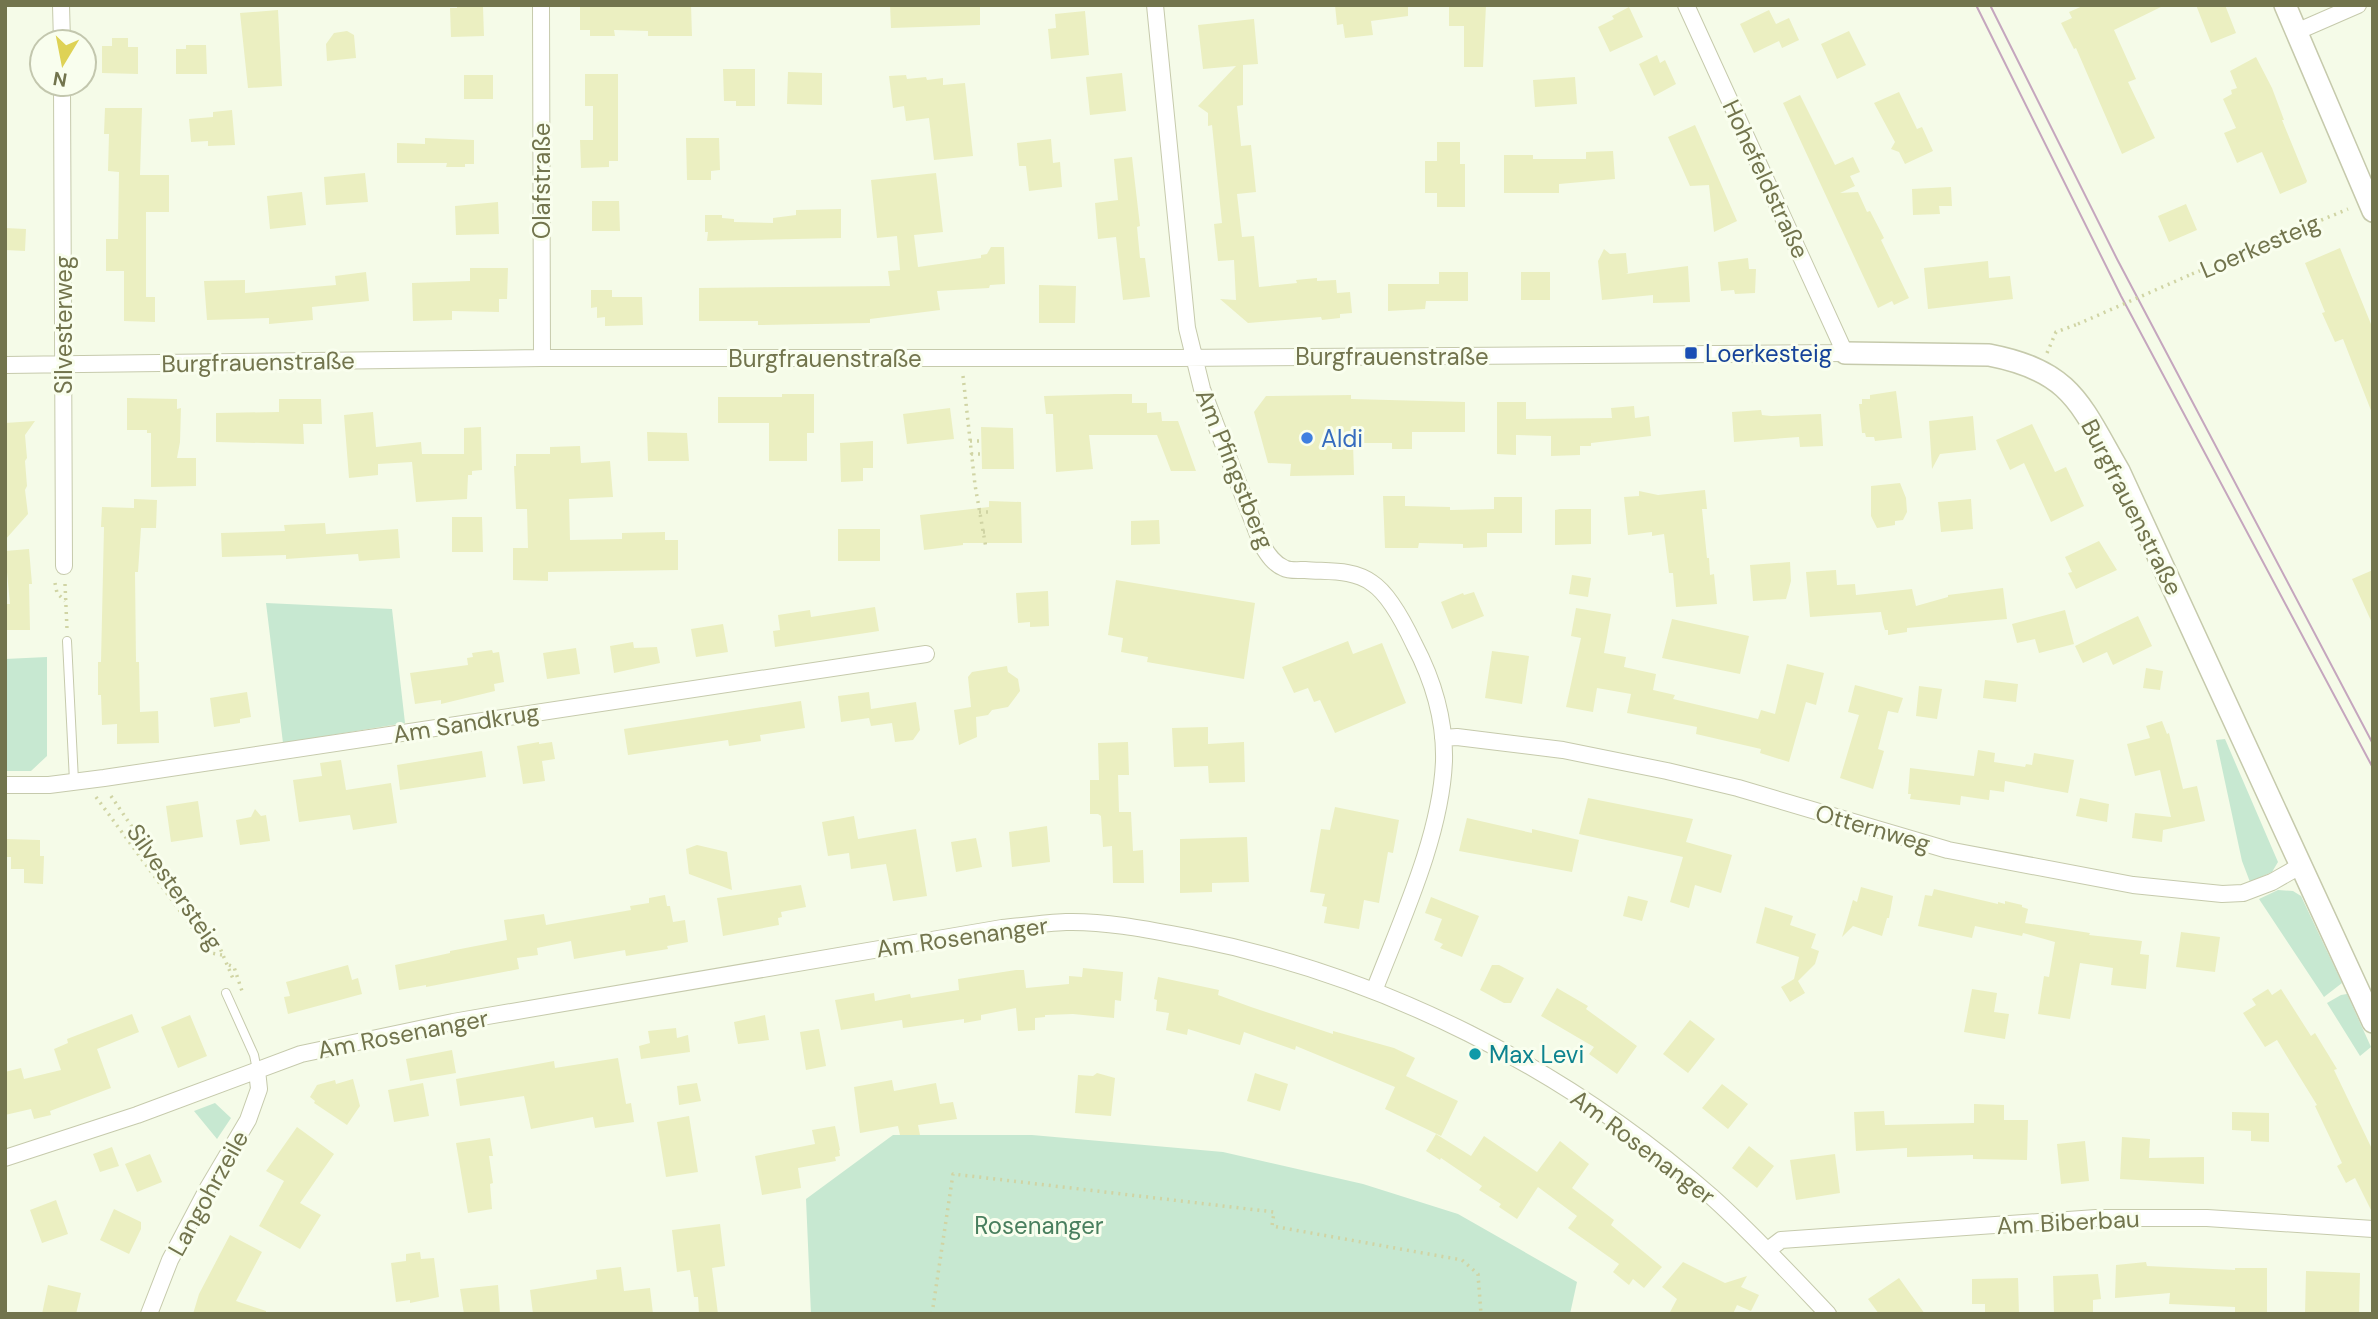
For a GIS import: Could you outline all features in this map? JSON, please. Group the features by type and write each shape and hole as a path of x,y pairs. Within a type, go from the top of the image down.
{"street":[{"path":"61,5 62,28"},
{"name":"Olafstraße","path":"541,5 542,358"},
{"name":"Am Pfingstberg","path":"1156,5 1187,328 1202,389 1231,466 1269,558 1285,569 1359,575 1375,584 1404,622 1428,671 1443,738 1444,763 1434,825 1406,910 1374,990"},
{"name":"Hohefeldstraße","path":"1686,5 1845,353"},
{"path":"2285,5 2373,211"},
{"path":"2296,32 2358,5"},
{"name":"Silvesterweg","path":"62,98 64,566"},
{"name":"Burgfrauenstraße","path":"5,365 542,358 1193,358 1845,353 1989,355 2028,365 2069,390 2119,471 2373,1022"},
{"name":"Am Sandkrug","path":"5,785 49,785 926,654"},
{"name":"Otternweg","path":"1443,738 1457,737 1563,750 1667,771 1738,788 1948,850 2133,885 2222,894 2243,892 2273,882 2300,866"},
{"name":"Am Rosenanger","path":"5,1158 124,1119 301,1054 453,1022 990,930 1066,922 1113,924 1220,944 1312,969 1374,990 1444,1020 1513,1057 1582,1098 1711,1197 1768,1250 1828,1314"},
{"name":"Langohrzeile","path":"149,1314 170,1260 209,1186 248,1121 259,1089 257,1070"},
{"name":"Am Biberbau","path":"1768,1250 1781,1240 2096,1218 2207,1218 2373,1228"}],"lane":[{"path":"67,641 80,780"},
{"path":"226,993 254,1055 257,1070"}],"path":[{"name":"Loerkesteig","path":"2056,332 2348,209"},
{"path":"963,377 971,454 986,548"},
{"path":"970,441 981,441"},
{"path":"971,454 982,454"},
{"path":"979,512 989,512"},
{"path":"983,532 990,532"},
{"path":"64,566 67,641"},
{"path":"80,780 91,791 211,953 223,956"},
{"name":"Silvestersteig","path":"111,796 223,956 234,980"},
{"path":"227,964 234,967 242,992"},
{"path":"932,1314 953,1174 1274,1212 1272,1226 1462,1259 1478,1274 1481,1314"}],"green space":[{"path":"266,603 392,609 405,723 283,743"},
{"path":"47,657 47,756 31,771 5,771 5,659"},
{"path":"2225,739 2278,862 2272,872 2250,882 2242,861 2216,740"},
{"path":"2278,890 2293,891 2301,896 2342,983 2324,997 2259,899"},
{"path":"2347,994 2371,1047 2360,1056 2327,1003"},
{"path":"215,1103 231,1118 217,1139 194,1111"},
{"name":"Rosenanger","path":"893,1135 1032,1135 1223,1152 1363,1184 1458,1214 1577,1282 1570,1314 811,1314 806,1199"}],"building":[{"path":"457,5 483,7 484,36 451,37 450,8 457,8"},
{"path":"580,5 691,5 692,36 648,36 648,31 614,30 615,36 590,36 590,30 580,30"},
{"path":"890,5 980,6 980,25 891,28"},
{"path":"1335,5 1408,5 1408,16 1371,21 1373,35 1345,38 1343,24 1337,25"},
{"path":"1486,5 1483,67 1464,67 1464,26 1449,26 1449,7"},
{"path":"2085,5 2165,5 2114,30 2136,79 2128,82 2155,138 2122,154 2076,48 2074,49 2061,23 2072,18 2069,12"},
{"path":"2196,5 2225,5 2236,33 2211,43"},
{"path":"1629,7 1643,37 1610,52 1598,27"},
{"path":"278,10 282,86 248,88 240,13"},
{"path":"1769,10 1776,24 1789,18 1799,40 1782,48 1779,41 1754,53 1740,24"},
{"path":"1085,11 1089,55 1051,59 1048,29 1056,28 1055,14"},
{"path":"1254,19 1258,64 1243,65 1243,105 1237,106 1241,146 1251,145 1256,192 1237,194 1242,237 1254,236 1259,287 1317,278 1317,281 1336,280 1337,293 1350,292 1352,313 1340,314 1340,318 1248,323 1220,299 1236,300 1234,260 1218,261 1214,224 1222,223 1212,125 1208,126 1208,113 1198,106 1236,66 1203,69 1198,25"},
{"path":"347,31 354,35 356,58 327,61 326,44 334,33"},
{"path":"1849,31 1866,65 1837,79 1821,44"},
{"path":"112,38 128,38 128,47 138,47 138,74 102,73 102,46 112,46"},
{"path":"186,45 206,45 207,74 176,74 176,49 186,49"},
{"path":"1657,55 1660,63 1665,60 1676,84 1654,96 1639,64"},
{"path":"2256,57 2272,88 2307,181 2280,194 2262,152 2237,163 2224,133 2236,128 2223,99 2232,94 2231,90 2237,88 2230,71"},
{"path":"723,69 755,69 755,106 736,106 736,101 724,101"},
{"path":"788,72 822,73 822,105 787,104"},
{"path":"1122,73 1126,111 1090,115 1086,77"},
{"path":"585,74 618,74 618,161 609,161 609,167 581,168 580,140 593,140 593,106 585,106"},
{"path":"464,75 493,75 493,99 464,99"},
{"path":"906,75 907,79 943,78 943,85 965,83 973,156 934,160 929,118 906,121 904,106 893,108 889,76"},
{"path":"1575,77 1577,104 1535,107 1533,80"},
{"path":"1899,92 1917,129 1922,127 1933,151 1905,164 1899,152 1891,149 1895,142 1874,103"},
{"path":"1800,95 1835,165 1853,157 1860,172 1850,176 1855,186 1840,193 1858,192 1884,238 1881,240 1909,298 1894,305 1892,301 1878,308 1783,103"},
{"path":"105,108 142,108 140,175 169,175 169,212 146,212 146,297 155,297 155,322 124,321 124,271 106,271 106,239 118,239 119,172 108,171 109,134 104,134"},
{"path":"232,110 235,145 208,146 208,141 191,142 189,119 213,117 213,112"},
{"path":"1695,125 1737,221 1714,232 1709,185 1690,186 1668,137"},
{"path":"425,138 474,140 474,164 446,167 447,163 397,163 397,143 425,144"},
{"path":"686,138 719,138 720,170 711,171 711,180 687,180"},
{"path":"1051,139 1053,163 1060,162 1062,187 1029,191 1026,166 1019,166 1017,143"},
{"path":"1437,142 1460,142 1460,164 1465,164 1465,207 1437,207 1437,193 1425,193 1425,161 1437,161"},
{"path":"1613,151 1615,179 1559,184 1559,193 1504,193 1504,155 1533,155 1533,159 1586,159 1586,152"},
{"path":"1132,157 1140,226 1137,227 1140,258 1145,258 1150,297 1123,300 1116,237 1098,239 1095,203 1118,200 1114,159"},
{"path":"365,173 368,202 326,205 324,177"},
{"path":"936,173 943,232 914,235 918,267 981,258 991,247 1004,247 1005,284 990,285 989,288 937,291 940,310 870,319 870,323 758,325 758,321 699,321 699,288 890,286 888,271 900,270 897,236 877,238 871,180"},
{"path":"1951,187 1952,206 1939,206 1940,214 1913,215 1912,189"},
{"path":"302,192 306,225 270,229 267,196"},
{"path":"592,201 619,201 620,231 592,231"},
{"path":"498,202 499,234 456,235 455,206"},
{"path":"2186,204 2197,230 2169,242 2158,216"},
{"path":"841,209 841,238 707,241 708,232 705,232 705,215 722,215 722,218 734,219 734,222 773,223 773,218 796,215 796,210"},
{"path":"5,228 26,229 25,251 5,250"},
{"path":"2340,248 2373,329 2372,413 2343,339 2335,342 2322,313 2325,312 2305,263"},
{"path":"1604,249 1610,254 1626,253 1626,274 1688,266 1690,302 1653,303 1653,295 1602,300 1598,261"},
{"path":"1748,258 1749,269 1756,269 1755,293 1735,294 1734,290 1721,291 1718,262"},
{"path":"1988,261 1989,278 2010,276 2013,299 1928,309 1924,268"},
{"path":"470,268 508,268 507,299 499,299 499,312 452,311 452,320 413,321 412,283 470,281"},
{"path":"366,272 369,301 312,307 313,320 269,324 269,318 207,320 204,281 245,280 245,293 336,285 335,276"},
{"path":"1439,272 1468,272 1468,301 1426,301 1425,309 1388,311 1388,284 1439,284"},
{"path":"1521,272 1550,272 1550,300 1521,300"},
{"path":"1039,285 1076,286 1075,323 1039,323"},
{"path":"591,290 612,290 612,297 642,297 643,325 605,326 605,317 597,318 597,307 591,308"},
{"path":"1896,391 1902,438 1875,441 1874,437 1866,437 1865,433 1862,433 1859,404 1862,404 1862,399"},
{"path":"782,394 814,394 814,433 807,433 807,461 769,461 769,423 718,423 718,397 782,397"},
{"path":"1132,394 1132,403 1147,403 1147,413 1161,412 1162,421 1178,421 1196,471 1171,471 1157,435 1089,435 1093,469 1056,472 1053,414 1046,414 1044,396"},
{"name":"Aldi","path":"1351,395 1351,399 1465,402 1465,432 1412,432 1412,449 1392,449 1392,443 1353,443 1354,475 1290,476 1291,464 1268,463 1254,412 1266,396"},
{"path":"127,398 177,399 177,409 181,408 177,458 196,458 196,486 151,487 151,433 147,433 147,430 127,430"},
{"path":"279,399 321,399 322,424 303,424 304,444 216,442 216,413 279,412"},
{"path":"1497,402 1526,402 1526,419 1612,418 1611,408 1634,406 1635,418 1649,416 1651,436 1591,443 1591,446 1580,446 1580,455 1551,456 1551,436 1516,435 1516,455 1497,454"},
{"path":"950,408 954,439 907,444 903,414"},
{"path":"1761,410 1762,415 1771,416 1821,414 1823,446 1800,447 1799,437 1734,442 1732,412"},
{"path":"373,412 376,447 421,442 422,454 464,454 464,428 481,427 482,470 472,471 472,475 468,475 467,499 416,502 412,462 378,464 378,475 349,478 344,415"},
{"path":"1973,416 1976,450 1940,454 1932,469 1929,421"},
{"path":"35,421 25,435 28,514 5,540 5,423"},
{"path":"2032,424 2055,472 2066,467 2084,506 2051,522 2024,463 2010,470 1996,440"},
{"path":"981,427 1013,428 1014,469 982,469"},
{"path":"647,432 687,433 689,461 648,461"},
{"path":"873,441 873,468 863,468 863,481 841,482 840,443"},
{"path":"580,446 581,463 610,461 613,497 569,499 570,540 622,539 622,533 665,532 665,540 678,540 678,570 548,572 548,581 513,580 513,548 528,548 527,509 516,509 516,454 550,454 550,447"},
{"path":"1900,483 1906,498 1907,512 1903,520 1895,521 1895,525 1877,528 1871,516 1871,486"},
{"path":"1705,490 1707,509 1702,509 1707,558 1710,575 1714,574 1717,604 1676,607 1673,573 1669,573 1664,534 1652,536 1652,532 1628,535 1624,497 1639,496 1639,491 1658,495"},
{"path":"1383,496 1405,496 1405,506 1450,507 1450,510 1494,509 1494,497 1522,497 1522,533 1487,533 1487,547 1463,548 1463,544 1419,543 1418,548 1385,548"},
{"path":"134,499 157,500 156,528 141,528 138,572 135,572 136,662 139,662 140,712 158,711 159,743 117,744 117,724 102,725 101,695 98,695 104,527 101,527 102,507 134,508"},
{"path":"1971,499 1973,529 1941,532 1938,502"},
{"path":"989,501 1021,502 1022,543 963,543 924,550 920,515 989,507"},
{"path":"1591,509 1591,544 1555,545 1555,510"},
{"path":"452,517 482,517 483,552 452,552"},
{"path":"1159,520 1160,544 1131,545 1131,521"},
{"path":"325,523 326,534 398,529 400,558 359,561 358,554 286,559 286,555 222,557 221,533 285,531 284,525"},
{"path":"838,529 880,529 880,561 838,561"},
{"path":"2099,541 2117,570 2076,589 2068,573 2072,572 2065,557"},
{"path":"29,549 32,584 29,584 30,630 5,630 5,604 10,604 5,551"},
{"path":"1790,562 1791,581 1786,599 1753,601 1750,565"},
{"path":"1836,570 1837,585 1855,584 1856,595 1912,589 1916,606 1948,595 2003,588 2007,619 1907,628 1907,632 1888,635 1881,612 1810,617 1806,572"},
{"path":"2373,570 2373,625 2352,579"},
{"path":"1572,575 1591,578 1588,597 1569,594"},
{"path":"1116,580 1255,603 1244,679 1147,662 1148,657 1121,652 1123,638 1108,635"},
{"path":"1048,591 1049,626 1030,627 1030,622 1018,623 1016,593"},
{"path":"1474,592 1484,616 1452,629 1441,602 1463,593"},
{"path":"875,607 879,631 775,647 773,631 780,630 778,615 810,610 811,617"},
{"path":"1576,608 1611,614 1604,653 1626,657 1624,667 1656,674 1653,690 1675,695 1673,699 1758,719 1761,710 1775,714 1787,664 1824,673 1816,705 1806,702 1789,762 1760,753 1761,749 1696,734 1697,727 1627,713 1631,694 1597,688 1593,712 1566,707 1581,638 1571,636"},
{"path":"2065,610 2074,644 2039,653 2035,639 2017,643 2012,624"},
{"path":"2138,616 2152,646 2113,665 2107,652 2083,663 2075,646"},
{"path":"1672,619 1749,636 1740,674 1662,658"},
{"path":"723,624 728,652 696,657 691,629"},
{"path":"1348,641 1353,654 1382,643 1406,703 1335,733 1320,700 1314,702 1308,688 1294,693 1282,667"},
{"path":"633,642 634,648 657,647 660,663 614,673 610,646"},
{"path":"576,648 580,674 547,679 543,653"},
{"path":"492,650 493,653 499,652 504,682 494,684 495,691 441,704 441,700 415,704 410,673 468,665 467,658 473,657 472,653"},
{"path":"1492,651 1529,656 1522,704 1485,698"},
{"path":"1007,666 1008,672 1018,679 1020,691 1008,707 976,717 977,737 959,745 954,710 971,707 968,677 972,672"},
{"path":"2146,668 2163,671 2160,690 2143,688"},
{"path":"1985,680 2018,684 2016,702 1983,698"},
{"path":"1855,685 1903,698 1898,713 1888,711 1878,749 1884,751 1873,789 1840,778 1859,715 1848,712"},
{"path":"1919,686 1942,689 1937,719 1916,716"},
{"path":"247,692 251,717 240,719 240,723 214,727 210,698"},
{"path":"869,692 871,709 916,702 920,730 913,740 895,742 892,723 871,726 869,718 841,722 838,696"},
{"path":"801,701 805,728 760,735 761,741 729,746 728,740 628,755 624,729"},
{"path":"2162,721 2167,734 2169,733 2183,789 2197,786 2205,821 2163,830 2162,842 2132,838 2135,813 2171,817 2160,770 2135,776 2127,744 2150,738 2146,726"},
{"path":"1208,727 1208,744 1244,742 1245,782 1209,783 1208,766 1174,767 1172,728"},
{"path":"552,742 555,759 542,761 545,781 523,784 517,746"},
{"path":"1128,742 1129,775 1118,775 1119,812 1131,812 1133,851 1143,850 1144,883 1113,883 1112,846 1103,847 1101,816 1090,814 1090,780 1099,780 1098,743"},
{"path":"1978,750 1995,753 1994,762 2025,767 2026,764 2032,765 2034,753 2074,760 2068,793 2005,781 2004,792 1990,790 1989,800 1961,796 1960,805 1910,799 1910,768 1974,776"},
{"path":"482,751 486,777 400,790 397,765"},
{"path":"341,760 346,790 391,783 397,823 353,830 350,815 299,822 293,780 322,776 320,763"},
{"path":"1588,798 1693,819 1686,842 1732,855 1721,893 1695,885 1689,908 1670,902 1683,857 1579,834"},
{"path":"2080,798 2109,804 2107,822 2076,816"},
{"path":"198,801 203,837 171,842 166,806"},
{"path":"1335,807 1399,820 1393,853 1388,852 1379,903 1364,900 1359,929 1324,923 1327,907 1322,906 1325,894 1310,892 1321,829 1330,830"},
{"path":"255,809 261,816 266,815 270,841 240,845 236,820 251,817"},
{"path":"854,816 858,839 916,829 927,896 893,901 886,864 851,869 849,853 828,856 822,822"},
{"path":"1467,818 1532,833 1532,829 1579,840 1572,872 1459,851"},
{"path":"1047,826 1050,862 1012,867 1009,832"},
{"path":"1247,837 1249,882 1212,883 1212,892 1180,893 1180,839"},
{"path":"976,838 982,867 956,872 951,842"},
{"path":"5,839 40,840 40,856 44,856 43,884 24,883 24,869 11,869 11,857 5,857"},
{"path":"697,845 727,852 732,890 689,874 686,849"},
{"path":"801,885 806,907 781,912 779,925 723,936 717,898"},
{"path":"1861,887 1893,896 1889,918 1882,936 1853,926 1842,937 1853,900 1857,902"},
{"path":"1934,889 1998,904 2005,904 2005,901 2022,905 2028,909 2025,923 2090,933 2089,935 2142,941 2140,954 2149,955 2146,989 2111,985 2113,968 2080,963 2070,1019 2038,1014 2044,976 2049,977 2055,942 2023,933 2022,936 1975,926 1972,938 1918,926 1925,895 1932,896"},
{"path":"665,895 673,922 685,920 688,942 667,946 668,949 626,956 625,950 574,959 571,941 537,948 538,955 517,958 519,969 399,990 395,965 507,940 504,920 544,914 546,925 631,910 630,906 649,903 649,898"},
{"path":"1628,896 1648,901 1642,921 1623,916"},
{"path":"1431,897 1479,916 1462,957 1440,948 1443,944 1434,940 1442,919 1425,913"},
{"path":"1765,907 1793,916 1790,925 1816,934 1811,948 1819,951 1815,964 1798,981 1805,993 1790,1002 1781,987 1794,979 1799,957 1756,943"},
{"path":"2181,932 2220,937 2215,972 2176,967"},
{"path":"348,965 352,980 358,978 362,994 288,1014 284,997 290,996 286,982"},
{"path":"1492,965 1499,965 1524,978 1511,1003 1504,1003 1480,990"},
{"path":"1083,968 1123,972 1121,1001 1115,1000 1114,1018 1073,1014 1045,1015 1035,1018 1035,1030 1018,1031 1016,1008 981,1015 981,1020 964,1023 964,1019 903,1028 902,1020 841,1030 835,1000 874,993 875,1001 910,994 911,998 959,990 958,979 1016,970 1024,970 1026,988 1069,984 1069,976 1082,977"},
{"path":"1158,977 1219,990 1218,995 1251,1007 1333,1034 1333,1031 1394,1048 1415,1058 1406,1076 1458,1101 1441,1136 1385,1109 1395,1087 1296,1046 1295,1050 1244,1032 1240,1045 1188,1029 1187,1035 1166,1030 1169,1013 1156,1011 1157,1000 1154,999"},
{"path":"1557,988 1588,1006 1586,1009 1637,1046 1617,1074 1589,1054 1594,1047 1541,1016"},
{"path":"1972,989 1997,993 1994,1012 2009,1014 2005,1039 1964,1032"},
{"path":"2268,989 2272,995 2281,989 2311,1036 2315,1033 2337,1069 2334,1070 2373,1151 2373,1214 2355,1178 2346,1183 2337,1166 2342,1163 2315,1106 2317,1105 2277,1040 2265,1047 2243,1013 2256,1005 2252,999"},
{"path":"132,1014 139,1032 97,1049 111,1088 50,1111 51,1115 34,1119 31,1109 5,1115 5,1072 21,1068 24,1079 61,1070 54,1049 68,1043 67,1039"},
{"path":"190,1015 207,1056 178,1068 161,1027"},
{"path":"765,1015 769,1040 738,1044 734,1022"},
{"path":"1690,1020 1715,1039 1688,1073 1663,1054"},
{"path":"676,1028 677,1038 688,1035 690,1052 641,1059 639,1046 650,1043 648,1031"},
{"path":"819,1029 826,1066 806,1070 800,1032"},
{"path":"452,1050 456,1073 410,1081 406,1059"},
{"path":"618,1058 626,1104 631,1103 634,1122 595,1128 593,1117 531,1129 524,1096 460,1106 456,1079 554,1061 555,1068"},
{"path":"1097,1073 1115,1078 1111,1116 1075,1113 1078,1075 1093,1076"},
{"path":"1255,1073 1288,1084 1280,1111 1247,1101"},
{"path":"353,1079 360,1106 347,1125 314,1103 310,1097 317,1085 335,1080 336,1084"},
{"path":"892,1080 894,1091 936,1083 940,1104 953,1102 957,1119 918,1125 920,1135 900,1135 898,1126 860,1133 854,1087"},
{"path":"423,1083 429,1116 394,1122 388,1090"},
{"path":"697,1083 701,1101 679,1105 677,1086"},
{"path":"1722,1084 1748,1104 1728,1129 1702,1108"},
{"path":"1974,1104 2004,1105 2004,1120 2028,1120 2027,1160 1973,1159 1973,1155 1907,1157 1907,1148 1856,1151 1854,1112 1884,1111 1885,1125 1974,1123"},
{"path":"2232,1112 2269,1113 2269,1142 2251,1141 2251,1131 2232,1130"},
{"path":"689,1116 698,1172 666,1177 657,1122"},
{"path":"835,1126 840,1150 840,1156 835,1157 836,1161 798,1168 801,1188 762,1195 755,1156 815,1144 812,1130"},
{"path":"297,1127 334,1154 300,1203 321,1215 300,1249 259,1226 284,1181 266,1171"},
{"path":"1436,1134 1471,1156 1484,1136 1537,1172 1560,1141 1589,1164 1572,1188 1614,1220 1611,1225 1662,1267 1644,1288 1633,1279 1629,1285 1613,1272 1619,1264 1568,1228 1577,1216 1538,1187 1517,1219 1499,1207 1501,1204 1479,1190 1482,1186 1426,1151"},
{"path":"2122,1137 2150,1139 2149,1158 2204,1157 2204,1184 2120,1179"},
{"path":"490,1138 493,1156 489,1156 493,1183 490,1184 492,1209 468,1213 456,1143"},
{"path":"2085,1141 2089,1181 2061,1184 2057,1144"},
{"path":"1749,1146 1774,1166 1757,1188 1732,1168"},
{"path":"112,1147 119,1166 100,1172 93,1154"},
{"path":"150,1154 162,1182 137,1192 125,1164"},
{"path":"1835,1154 1840,1193 1796,1200 1790,1160"},
{"path":"56,1200 68,1234 42,1243 30,1210"},
{"path":"114,1209 141,1222 141,1229 129,1254 100,1240"},
{"path":"720,1224 725,1266 712,1268 718,1314 699,1314 698,1297 694,1297 690,1270 677,1272 672,1230"},
{"path":"230,1235 262,1252 236,1301 266,1311 266,1314 193,1314 199,1294"},
{"path":"420,1252 421,1259 434,1258 439,1297 410,1303 410,1300 396,1302 391,1263 406,1261 406,1254"},
{"path":"1683,1262 1725,1283 1747,1276 1741,1287 1759,1295 1751,1311 1737,1305 1733,1314 1669,1314 1677,1299 1662,1287"},
{"path":"2146,1262 2147,1266 2235,1270 2267,1268 2267,1314 2235,1314 2235,1307 2169,1304 2170,1293 2115,1298 2116,1265"},
{"path":"621,1267 624,1291 650,1288 653,1314 533,1314 530,1290 597,1279 596,1270"},
{"path":"2306,1271 2360,1273 2359,1314 2305,1314"},
{"path":"2098,1274 2101,1299 2093,1300 2093,1312 2054,1314 2053,1276"},
{"path":"1899,1278 1925,1314 1879,1314 1868,1299"},
{"path":"2018,1278 2019,1314 1985,1314 1985,1304 1972,1304 1972,1279"},
{"path":"48,1285 81,1293 76,1314 42,1314"},
{"path":"498,1285 500,1314 464,1314 460,1289"}],"tram line":[{"path":"1976,5 2121,296 2373,768"},
{"path":"1990,5 2117,259 2373,744"}],"place":[{"name":"Loerkesteig","path":"1691,353"},
{"name":"Aldi","path":"1307,438"},
{"name":"Max Levi","path":"1475,1054"}]}
